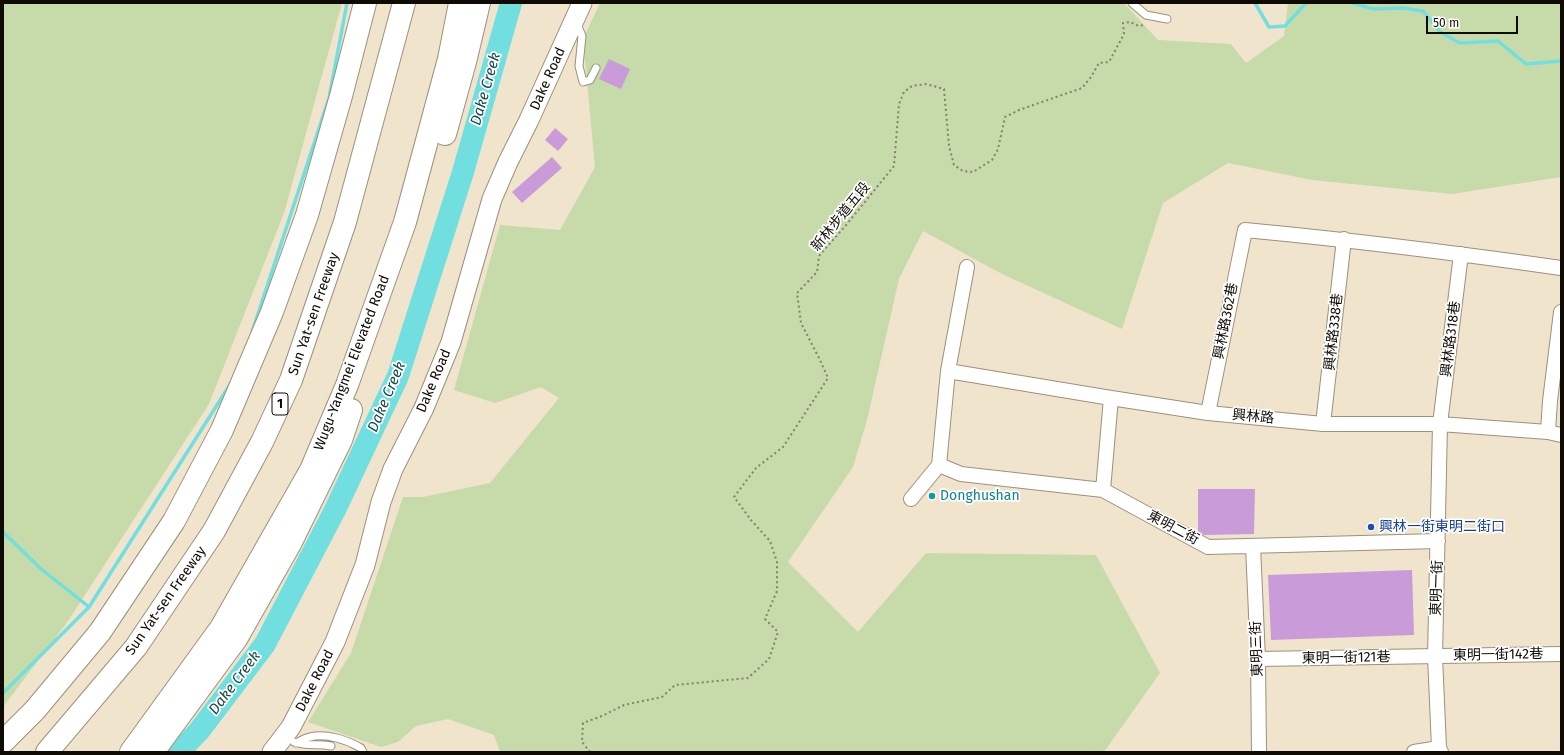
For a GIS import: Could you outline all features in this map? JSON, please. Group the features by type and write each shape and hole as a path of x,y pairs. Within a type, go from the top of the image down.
{"highway":[{"path":"3,742 35,710 100,632 174,521 222,430 272,312 307,215 341,96 365,3"},
{"name":"Sun Yat-sen Freeway","path":"47,752 136,647 214,531 262,442 291,380 345,222 404,3"},
{"name":"Wugu-Yangmei Elevated Road","path":"131,752 221,628 311,470 347,385 405,222 449,59 460,3"},
{"name":"Wugu-Yangmei Elevated Road","path":"153,752 236,639 291,542 340,440 420,220 465,62 479,3"}],"street":[{"name":"Dake Road","path":"283,744 335,642 343,622 365,565 381,502 393,469 424,408 451,342 492,199 562,47 575,13"},
{"name":"興林路362巷","path":"1208,413 1245,230 1344,239"},
{"path":"1344,239 1561,268"},
{"name":"興林路338巷","path":"1323,424 1344,239"},
{"name":"興林路318巷","path":"1440,424 1461,254"},
{"path":"911,499 939,465 948,371 967,267"},
{"path":"1555,433 1550,401 1561,312"},
{"name":"興林路","path":"948,371 1208,413 1323,424 1440,424 1555,433"},
{"path":"1103,490 1112,398"},
{"name":"東明一街","path":"1440,424 1435,656 1440,750"},
{"name":"東明二街","path":"939,465 961,474 1103,490 1208,547 1438,541"},
{"name":"東明三街","path":"1253,546 1258,659 1259,752"},
{"name":"東明一街142巷","path":"1435,656 1561,654"},
{"name":"東明一街121巷","path":"1258,659 1435,656"},
{"path":"1414,752 1440,750"}],"lane":[{"path":"1132,3 1146,15 1164,18"},
{"path":"575,13 582,36 579,66 583,82 590,80 596,68"},
{"path":"283,744 311,736 332,737 351,742 361,748 363,752"},
{"path":"283,744 306,746 324,744 331,746"}],"path":[{"name":"新林步道五段","path":"590,752 582,742 583,723 602,716 624,704 662,697 675,685 748,678 769,659 778,632 765,619 777,591 777,562 770,541 751,520 734,497 756,468 783,447 828,378 801,323 797,293 817,272 819,256 894,166 899,104 904,92 912,86 926,84 944,89 949,146 954,165 963,171 973,172 992,160 998,149 1005,117 1019,110 1082,88 1091,77 1099,63 1109,62 1124,34 1123,23 1130,22 1139,26 1164,18"}],"green space":[{"path":"3,3 342,3 284,213 209,404 68,621 3,707"},
{"path":"600,3 1124,3 1158,40 1231,44 1246,63 1284,36 1288,3 1561,3 1561,177 1452,194 1312,180 1228,163 1163,203 1122,329 1000,273 923,231 899,279 867,420 853,467 788,562 858,632 926,553 1096,555 1160,673 1104,752 500,752 494,735 448,719 416,726 398,742 381,747 308,722 351,653 403,497 423,497 490,483 559,398 541,387 495,403 454,390 500,225 560,230 595,167 583,39"}],"building":[{"path":"609,59 630,69 621,89 599,79"},
{"path":"555,128 568,139 558,151 545,140"},
{"path":"552,157 562,168 522,203 512,192"},
{"path":"1198,489 1255,489 1254,534 1204,535 1198,532"},
{"path":"1412,570 1414,635 1271,640 1268,575"}],"waterway":[{"path":"252,332 329,98 347,3"},
{"name":"Dake Creek","path":"179,752 199,731 265,644 335,510 398,376 463,172 511,3"},
{"path":"1255,3 1269,27 1285,26 1306,3"},
{"path":"1353,3 1373,9 1402,8 1423,11 1440,32 1460,43 1498,41 1526,64 1561,61"},
{"path":"3,693 89,607 231,383"},
{"path":"3,532 40,568 89,607"}],"place":[{"name":"Donghushan","path":"932,496"},
{"name":"興林一街東明二街口","path":"1371,527"}]}
